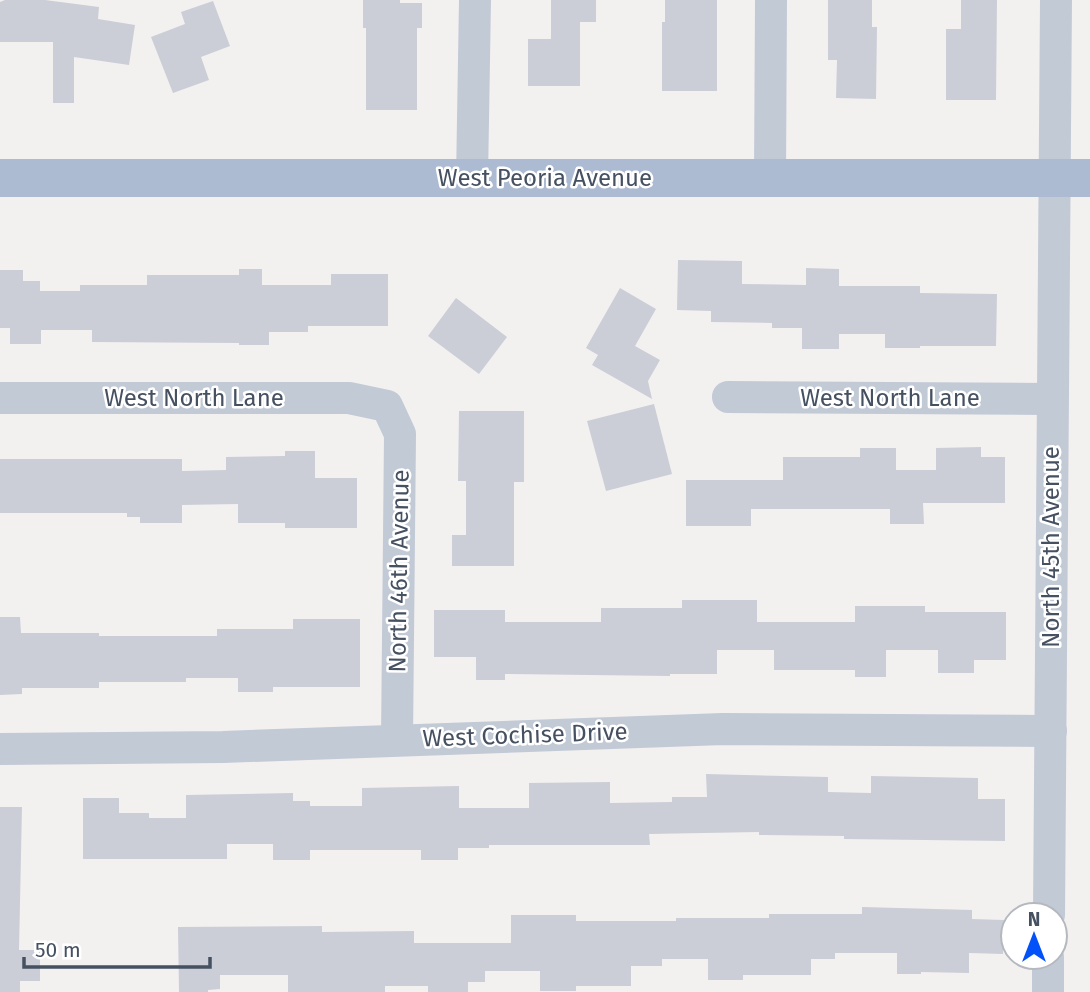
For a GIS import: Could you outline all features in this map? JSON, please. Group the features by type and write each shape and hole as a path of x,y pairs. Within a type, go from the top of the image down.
{"main road":[{"name":"West Peoria Avenue","path":"0,178 1072,178"}],"street":[{"path":"472,178 475,0"},
{"path":"770,177 771,0"},
{"name":"North 45th Avenue","path":"1049,901 1052,399 1072,178 1056,0"},
{"name":"West North Lane","path":"727,397 1052,399"},
{"name":"West North Lane","path":"0,398 349,398 387,406"},
{"name":"North 46th Avenue","path":"387,406 400,435 397,740"},
{"name":"West Cochise Drive","path":"0,749 223,747 737,729 1051,731"},
{"path":"1048,971 1048,992"}],"building":[{"path":"45,0 99,7 98,19 135,25 129,65 74,57 74,103 53,103 53,42 0,42 0,2"},
{"path":"363,0 422,3 422,28 417,28 417,110 366,110 366,28 363,28"},
{"path":"551,0 596,0 596,22 580,22 580,86 528,86 528,39 551,39"},
{"path":"665,0 717,0 717,91 662,91 662,22 665,22"},
{"path":"828,0 872,0 872,27 877,27 876,99 836,98 837,60 828,60"},
{"path":"961,0 997,0 996,100 946,100 946,29 961,29"},
{"path":"213,1 230,46 201,57 209,80 173,93 151,37 185,24 181,12"},
{"path":"678,260 742,261 742,284 806,285 806,268 839,269 839,286 920,286 920,293 997,294 996,346 885,348 885,334 839,334 839,349 802,349 802,328 772,328 772,323 711,322 711,311 677,310"},
{"path":"239,269 262,269 262,285 331,285 331,274 388,274 388,326 308,326 308,332 269,332 269,345 92,342 92,330 41,330 41,344 10,344 10,328 0,328 0,270 23,270 23,281 40,281 40,291 80,291 80,285 147,285 147,275 239,275"},
{"path":"620,288 656,309 635,346 660,360 648,381 652,399 592,365 598,355 586,348"},
{"path":"456,298 507,337 479,374 428,336"},
{"path":"654,404 672,474 606,491 587,421"},
{"path":"459,411 524,411 524,482 514,482 514,566 452,566 452,535 466,535 466,481 458,481"},
{"path":"981,447 981,457 1005,457 1005,503 923,503 924,524 890,524 890,509 751,509 751,526 686,526 686,480 783,480 783,457 860,457 860,448 896,448 896,470 936,470 936,448"},
{"path":"285,451 315,451 315,478 357,478 357,528 285,528 285,523 238,523 238,504 182,505 182,523 140,523 140,517 127,517 127,513 0,513 0,459 182,459 182,471 226,470 226,457 285,456"},
{"path":"682,600 757,600 757,622 855,622 855,606 925,606 925,612 1006,612 1006,660 974,660 974,673 938,673 938,650 886,650 886,677 855,677 855,670 774,670 774,650 717,650 717,674 505,674 505,680 476,680 476,657 434,657 434,610 505,610 505,622 601,622 601,608 682,608"},
{"path":"0,617 20,617 21,633 99,633 99,636 217,636 217,629 293,629 293,619 360,619 360,687 273,687 273,692 238,692 238,678 186,678 186,682 99,682 99,688 22,688 22,694 0,695"},
{"path":"706,774 828,777 828,792 871,793 871,776 978,778 978,799 1005,799 1005,841 844,839 844,836 759,835 759,832 649,834 650,845 489,845 489,848 458,848 458,860 421,860 421,850 310,850 310,860 273,860 273,844 227,844 227,859 83,859 83,798 119,798 119,813 149,813 149,818 186,818 186,795 293,793 293,801 310,801 310,806 362,806 362,788 459,786 459,808 529,808 529,783 610,782 610,803 672,802 672,797 707,797"},
{"path":"0,807 22,807 19,950 40,950 40,981 20,981 20,992 0,992"},
{"path":"862,907 972,910 972,919 999,920 999,954 969,953 969,973 897,974 897,953 835,953 835,959 811,959 811,975 743,975 743,980 708,980 708,959 662,959 662,966 631,966 631,986 576,986 576,991 540,991 540,971 485,971 485,982 468,982 468,992 428,992 428,986 385,986 385,992 288,992 288,975 220,975 220,989 208,992 179,992 178,927 322,926 322,932 414,931 414,943 511,943 511,915 576,915 576,921 676,921 676,918 769,918 769,914 862,914"}]}
